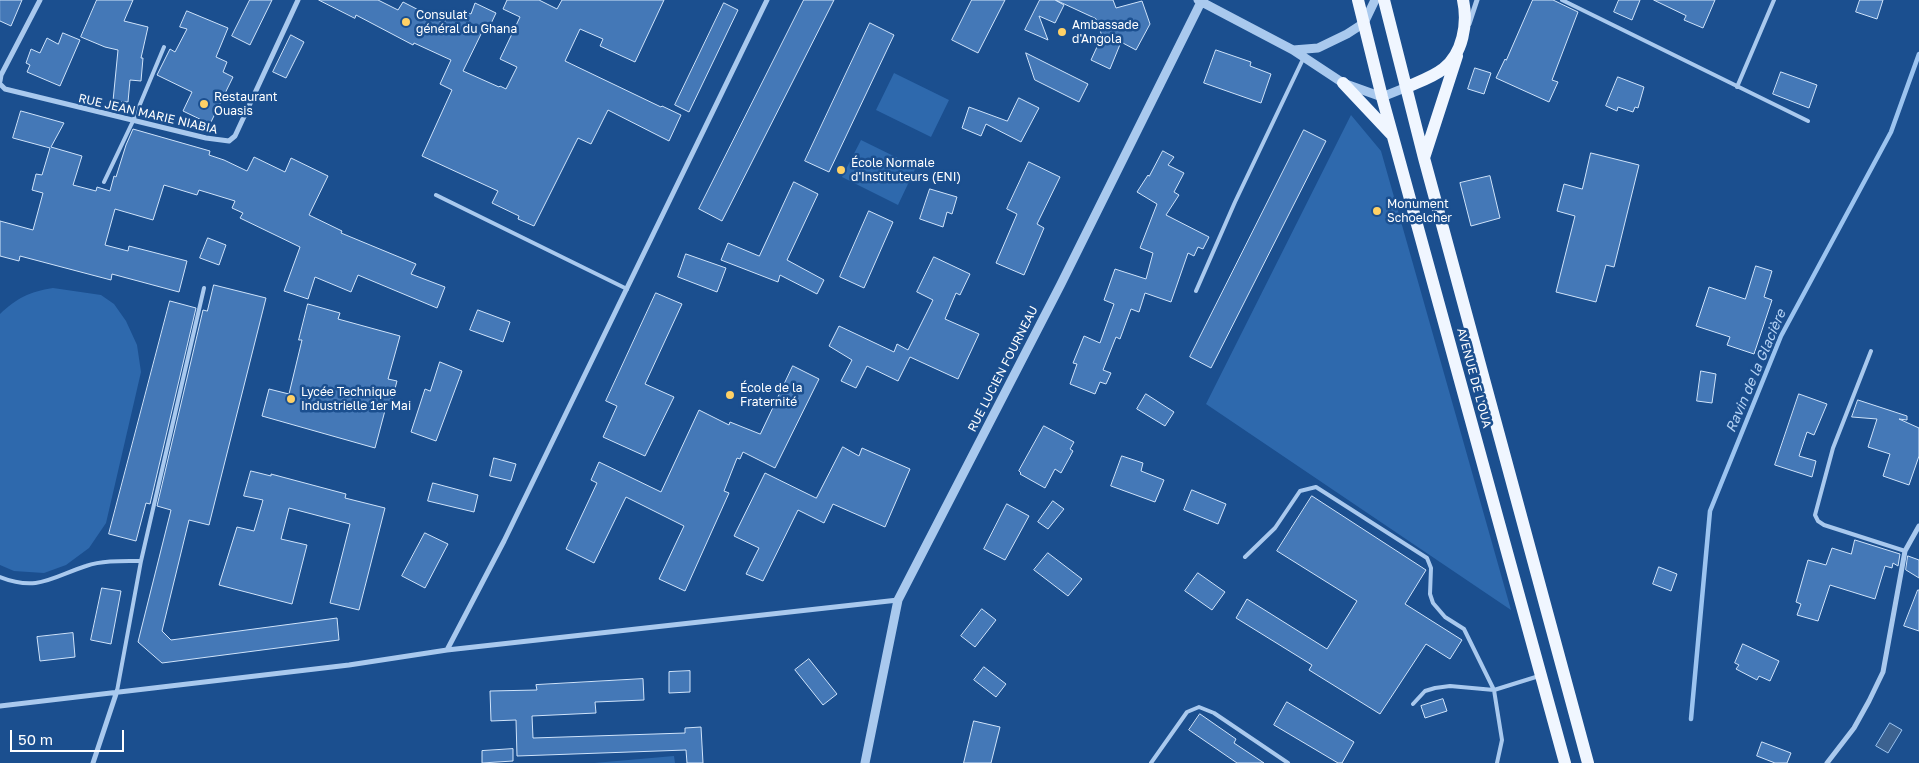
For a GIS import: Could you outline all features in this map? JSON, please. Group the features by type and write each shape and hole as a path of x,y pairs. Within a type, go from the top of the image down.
{"main road":[{"name":"AVENUE DE L'OUA","path":"1358,0 1382,97 1565,763"},
{"name":"AVENUE DE L'OUA","path":"1384,0 1424,158 1588,763"},
{"path":"1424,158 1460,48 1466,13 1463,0"},
{"path":"1407,87 1444,69 1460,48"},
{"path":"1343,84 1393,136"}],"street":[{"name":"RUE JEAN MARIE NIABIA","path":"40,0 2,75 0,83 5,89 218,141 229,141 233,138 298,0"},
{"path":"447,650 504,541 768,0"},
{"path":"1200,0 1293,50 1343,84 1382,97 1407,87"},
{"name":"RUE LUCIEN FOURNEAU","path":"865,763 898,600 1061,284 1200,0"},
{"path":"1293,50 1318,48 1364,23 1375,0"},
{"path":"1460,48 1477,0"},
{"path":"1827,763 1854,728 1883,672 1905,551 1919,526"},
{"path":"0,706 340,666 447,650 898,600"},
{"path":"92,763 117,691"}],"lane":[{"path":"1562,0 1808,121"},
{"path":"1737,87 1774,0"},
{"path":"104,182 133,121 164,47"},
{"path":"1196,291 1235,202 1304,57"},
{"path":"436,195 627,289"},
{"path":"117,691 141,561 204,288"},
{"path":"1871,351 1833,448 1815,515 1818,521 1824,525 1905,551"},
{"path":"1245,557 1275,528 1300,491 1316,487 1427,558 1431,568 1430,594 1432,603 1444,617 1464,629 1494,690 1502,740 1497,763"},
{"path":"0,576 28,584 45,582 87,565 103,562 141,561"},
{"path":"1412,704 1425,691 1450,686 1494,690 1541,675"},
{"path":"1151,763 1187,712 1199,707 1214,713 1288,763"}],"shaded area":[{"path":"894,73 949,100 931,137 876,110"},
{"path":"1351,115 1381,151 1511,610 1206,404"},
{"path":"861,140 916,167 898,205 842,177"},
{"path":"53,288 101,295 114,304 126,321 137,345 141,372 106,523 89,548 66,565 44,573 14,571 0,565 0,314 24,296"},
{"path":"1890,723 1902,730 1888,753 1876,746"},
{"path":"674,756 675,763 594,763"}],"building":[{"path":"0,0 22,0 11,26 0,21"},
{"path":"97,0 133,0 124,21 148,27 141,58 143,58 141,81 130,80 128,102 113,101 118,50 81,37"},
{"path":"250,0 272,0 250,45 232,36"},
{"path":"319,0 378,0 398,10 403,2 444,23 450,11 464,17 466,12 471,14 475,3 496,13 487,32 483,30 463,71 506,89 517,67 500,59 520,17 503,9 507,0 539,0 557,9 562,0 664,0 635,62 600,46 603,39 580,29 565,61 681,115 669,141 608,110 591,144 578,138 534,226 518,219 519,216 492,203 498,191 422,156 452,90 440,84 451,60 414,43 413,45 356,15 355,18"},
{"path":"804,0 834,0 722,221 699,209"},
{"path":"972,0 1005,0 978,53 952,40"},
{"path":"1040,0 1055,0 1064,5 1055,23 1039,16 1048,40 1025,30"},
{"path":"1056,0 1113,0 1116,8 1142,1 1150,24 1136,50 1121,42 1110,69 1091,60 1102,36 1096,19"},
{"path":"1533,0 1553,0 1578,12 1552,80 1558,82 1549,102 1496,78"},
{"path":"1619,0 1640,0 1632,20 1614,12"},
{"path":"1654,0 1715,0 1703,28 1684,20 1686,16"},
{"path":"1860,0 1883,0 1877,19 1856,12"},
{"path":"724,3 738,10 689,112 675,105"},
{"path":"187,11 228,28 216,57 227,62 223,72 233,77 210,124 183,111 192,92 157,75 170,49 175,52 187,29 180,27"},
{"path":"870,23 894,35 829,172 805,161"},
{"path":"63,33 80,40 60,86 27,72 30,65 26,63 31,49 40,53 47,38 58,44"},
{"path":"291,35 304,42 286,78 273,72"},
{"path":"1216,50 1251,62 1250,66 1271,74 1261,103 1204,83"},
{"path":"1026,53 1088,84 1079,102 1035,80"},
{"path":"1475,68 1491,73 1484,94 1468,89"},
{"path":"1781,72 1817,85 1809,108 1773,94"},
{"path":"1618,77 1644,87 1638,108 1635,107 1633,112 1618,107 1617,111 1606,106"},
{"path":"1019,98 1039,108 1021,142 986,124 981,136 962,128 969,107 1007,121"},
{"path":"21,111 64,123 51,147 82,156 73,185 96,191 97,187 110,191 133,129 210,151 209,155 247,171 254,157 285,172 291,158 328,176 309,215 342,231 341,233 416,264 411,274 445,287 437,308 358,275 351,292 315,277 308,299 284,291 300,247 240,218 243,213 232,208 235,201 199,190 197,195 164,185 153,220 115,209 105,245 128,251 129,246 187,261 179,292 112,274 111,280 20,256 19,261 0,256 0,221 33,230 43,193 32,190 36,174 42,175 50,148 13,138"},
{"path":"1304,130 1326,141 1211,368 1190,357"},
{"path":"1163,151 1174,157 1168,165 1184,173 1174,192 1179,195 1166,215 1209,237 1203,249 1198,247 1194,256 1188,253 1171,302 1145,293 1139,312 1131,309 1120,339 1116,337 1103,370 1111,373 1106,384 1100,382 1095,394 1070,384 1077,364 1073,363 1084,336 1100,343 1114,304 1104,300 1115,269 1146,279 1153,253 1140,248 1157,204 1137,192 1149,176"},
{"path":"1591,153 1639,165 1614,267 1606,265 1596,302 1556,292 1575,216 1557,211 1564,184 1582,189"},
{"path":"1029,162 1060,177 1037,224 1044,228 1024,275 996,263 1017,214 1007,209"},
{"path":"1490,176 1500,218 1471,226 1460,183"},
{"path":"794,182 818,194 787,260 824,280 817,294 780,275 778,282 721,260 728,243 759,256"},
{"path":"930,189 957,197 952,214 947,212 943,227 920,219"},
{"path":"869,211 893,222 864,288 840,277"},
{"path":"208,238 226,245 219,265 200,258"},
{"path":"686,254 726,268 717,292 678,277"},
{"path":"934,257 970,274 960,295 956,293 945,319 979,334 958,379 910,357 898,381 867,366 856,388 841,381 852,360 829,346 839,326 894,352 897,344 908,350 933,300 917,292"},
{"path":"1756,266 1772,271 1764,297 1772,300 1754,354 1727,345 1730,337 1696,326 1709,287 1745,299"},
{"path":"214,285 266,298 209,525 189,520 162,631 171,640 337,618 339,640 162,663 138,642 171,510 157,506 203,310 207,311"},
{"path":"656,293 682,304 645,384 674,397 645,456 603,437 617,406 606,401"},
{"path":"170,301 196,308 150,504 146,503 136,541 109,534"},
{"path":"308,304 340,313 338,319 400,336 388,379 397,381 391,404 387,403 375,448 262,416 269,389 289,394 302,340 299,340"},
{"path":"478,310 510,322 503,342 470,330"},
{"path":"440,362 462,371 436,441 411,432 425,389 430,391"},
{"path":"793,366 819,379 775,468 743,452 740,459 737,458 724,491 729,493 685,591 659,579 684,526 626,497 594,563 566,549 597,483 591,480 599,462 661,492 699,410 729,425 730,422 760,434"},
{"path":"1701,371 1716,374 1712,403 1697,401"},
{"path":"1146,394 1174,412 1165,426 1137,409"},
{"path":"1799,394 1827,404 1814,435 1807,432 1799,456 1816,461 1812,477 1775,465"},
{"path":"1858,400 1907,416 1907,420 1899,419 1919,428 1919,456 1909,485 1883,476 1890,454 1868,447 1877,419 1852,417"},
{"path":"1044,426 1074,442 1070,449 1073,451 1061,473 1055,469 1045,488 1020,474 1019,471"},
{"path":"843,447 859,456 862,448 910,469 885,527 833,504 824,523 798,510 763,581 746,574 759,548 734,536 765,473 816,498"},
{"path":"1122,456 1143,463 1141,471 1164,480 1155,502 1111,486"},
{"path":"494,458 516,464 511,481 490,476"},
{"path":"251,471 271,476 271,474 346,494 345,498 385,508 359,610 330,603 350,524 289,508 281,539 307,545 292,604 219,585 237,527 254,531 263,500 244,496"},
{"path":"433,483 478,495 474,512 428,501"},
{"path":"1192,490 1226,504 1218,524 1184,510"},
{"path":"1312,496 1426,570 1405,604 1462,640 1450,659 1426,644 1380,714 1309,670 1312,665 1236,618 1247,599 1327,649 1357,601 1277,551"},
{"path":"1053,501 1064,509 1048,529 1038,522"},
{"path":"1007,504 1029,516 1005,560 984,549"},
{"path":"425,533 448,544 425,588 402,576"},
{"path":"1855,540 1900,554 1898,566 1893,563 1892,568 1885,566 1875,599 1830,585 1818,621 1797,615 1801,604 1796,602 1808,560 1826,565 1832,548 1851,554"},
{"path":"1048,553 1082,579 1068,596 1034,570"},
{"path":"1908,556 1919,560 1919,578 1906,570"},
{"path":"1659,567 1677,574 1671,591 1653,584"},
{"path":"1198,573 1225,592 1212,610 1185,591"},
{"path":"102,588 121,591 111,644 91,640"},
{"path":"1919,590 1919,631 1904,626"},
{"path":"982,609 996,620 975,647 961,636"},
{"path":"73,633 75,657 40,661 37,637"},
{"path":"1743,644 1779,661 1770,681 1759,676 1757,680 1736,669 1739,665 1735,663"},
{"path":"809,659 837,694 823,705 795,670"},
{"path":"984,667 1006,684 996,697 974,680"},
{"path":"690,671 690,692 669,693 669,672"},
{"path":"643,679 644,700 595,702 596,713 532,716 533,738 685,733 685,728 701,727 703,763 687,763 686,750 517,756 516,720 491,721 490,691 537,690 536,685"},
{"path":"1443,699 1447,711 1425,718 1421,706"},
{"path":"1287,702 1354,742 1342,763 1338,763 1274,725"},
{"path":"1200,714 1236,739 1234,743 1264,763 1237,763 1189,730"},
{"path":"974,721 1000,727 991,763 964,763"},
{"path":"1762,742 1791,753 1787,763 1775,763 1757,756"},
{"path":"513,749 513,761 482,763 482,751"}],"waterway":[{"name":"Ravin de la Glacière","path":"1691,719 1710,511 1781,336 1891,132 1919,54"}],"place":[{"name":"Consulat général du Ghana","path":"406,22"},
{"name":"Ambassade d'Angola","path":"1062,32"},
{"name":"Restaurant Ouasis","path":"204,104"},
{"name":"École Normale d'Instituteurs (ENI)","path":"841,170"},
{"name":"Monument Schoelcher","path":"1377,211"},
{"name":"École de la Fraternité","path":"730,395"},
{"name":"Lycée Technique Industrielle 1er Mai","path":"291,399"}]}
